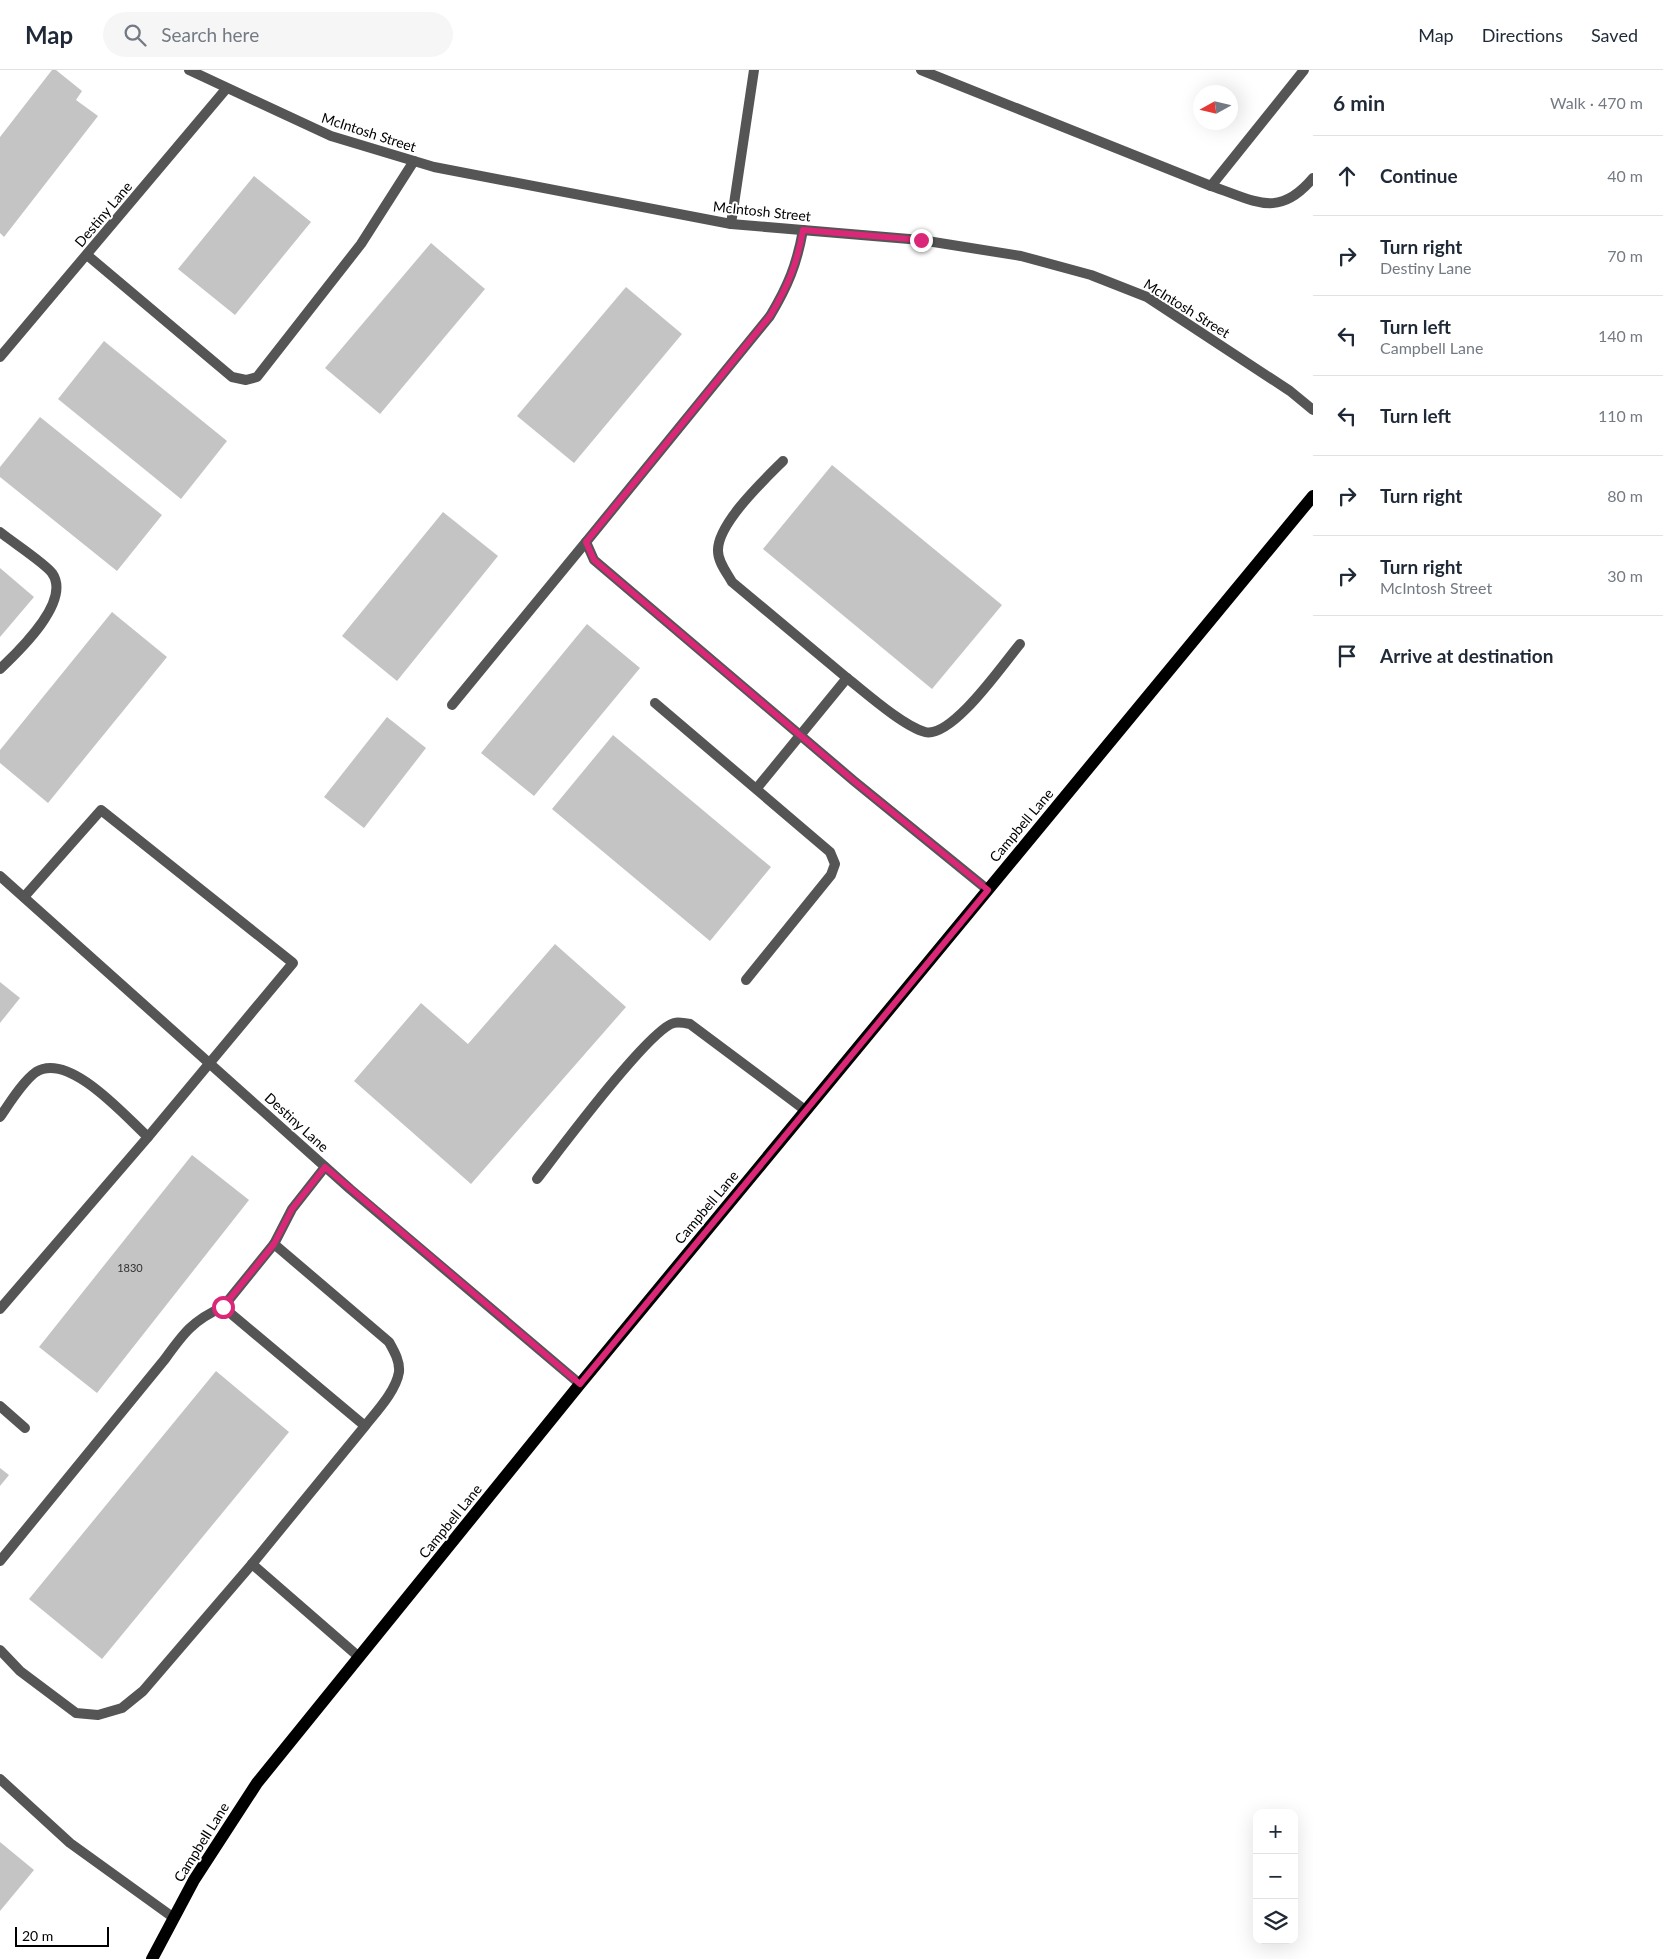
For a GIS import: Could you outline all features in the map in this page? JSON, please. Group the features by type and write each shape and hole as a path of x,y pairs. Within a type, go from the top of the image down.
{"main road":[{"name":"Campbell Lane","path":"152,1959 194,1880 257,1783 580,1384 1313,496"}],"street":[{"name":"McIntosh Street","path":"189,70 226,89 331,136 434,168 731,224 930,242 1020,256 1091,275 1147,296 1290,391 1313,410"},
{"path":"731,224 754,70"},
{"path":"921,70 1211,186 1271,204 1287,201 1302,192 1313,178"},
{"path":"1211,186 1304,70"},
{"name":"Destiny Lane","path":"0,356 226,89"},
{"path":"87,255 232,377 246,380 257,377 361,244 414,161"},
{"path":"452,704 770,316 789,284 798,256 803,230"},
{"path":"782,460 742,504 723,534 718,550 721,562 732,582 847,678 912,726 926,732 938,732 950,725 964,711 1020,644"},
{"path":"0,532 52,573 58,592 47,617 0,668"},
{"path":"586,542 594,560 800,736 988,890"},
{"path":"757,788 847,678"},
{"path":"654,703 757,788 830,852 835,864 831,875 746,980"},
{"path":"0,1309 148,1137 293,963 101,810 24,897"},
{"name":"Destiny Lane","path":"0,876 325,1167 580,1384"},
{"path":"537,1179 632,1060 658,1032 674,1022 690,1024 806,1110"},
{"path":"0,1117 37,1072 59,1067 83,1078 148,1137"},
{"path":"0,1561 165,1359 187,1328 205,1315 223,1307 274,1244 292,1209 325,1167"},
{"path":"0,1650 20,1671 76,1713 98,1715 122,1708 143,1691 252,1564 365,1426 390,1391 399,1372 397,1358 389,1342 274,1244"},
{"path":"223,1307 365,1426"},
{"path":"0,1406 25,1428"},
{"path":"252,1564 359,1657"},
{"path":"0,1779 70,1843 174,1918"}],"building":[{"path":"52,70 56,70 82,91 76,100 98,116 4,237 0,233 0,137"},
{"path":"254,176 311,222 235,315 178,269"},
{"path":"431,243 485,289 380,414 325,368"},
{"path":"626,287 682,334 574,463 517,416"},
{"path":"104,341 227,441 181,499 58,399"},
{"path":"40,417 162,515 117,571 0,477 0,467"},
{"path":"832,465 1002,605 932,689 763,549"},
{"path":"443,512 498,556 397,681 342,636"},
{"path":"0,568 34,597 0,637"},
{"path":"112,612 167,657 48,803 0,763 0,750"},
{"path":"587,624 640,668 534,796 481,753"},
{"path":"387,717 426,748 364,828 324,797"},
{"path":"613,735 771,867 710,941 552,809"},
{"path":"555,944 626,1007 471,1184 354,1081 421,1003 468,1044"},
{"path":"0,982 20,998 0,1023"},
{"path":"192,1155 249,1200 97,1393 39,1347"},
{"path":"216,1371 289,1432 102,1659 29,1599"},
{"path":"0,1468 9,1475 0,1486"},
{"path":"0,1842 34,1870 0,1911"}],"route":[{"path":"223,1307 274,1244 292,1209 325,1167 580,1384 988,890 854,781 594,560 586,542 770,316 789,284 798,256 803,230 921,240"}]}
